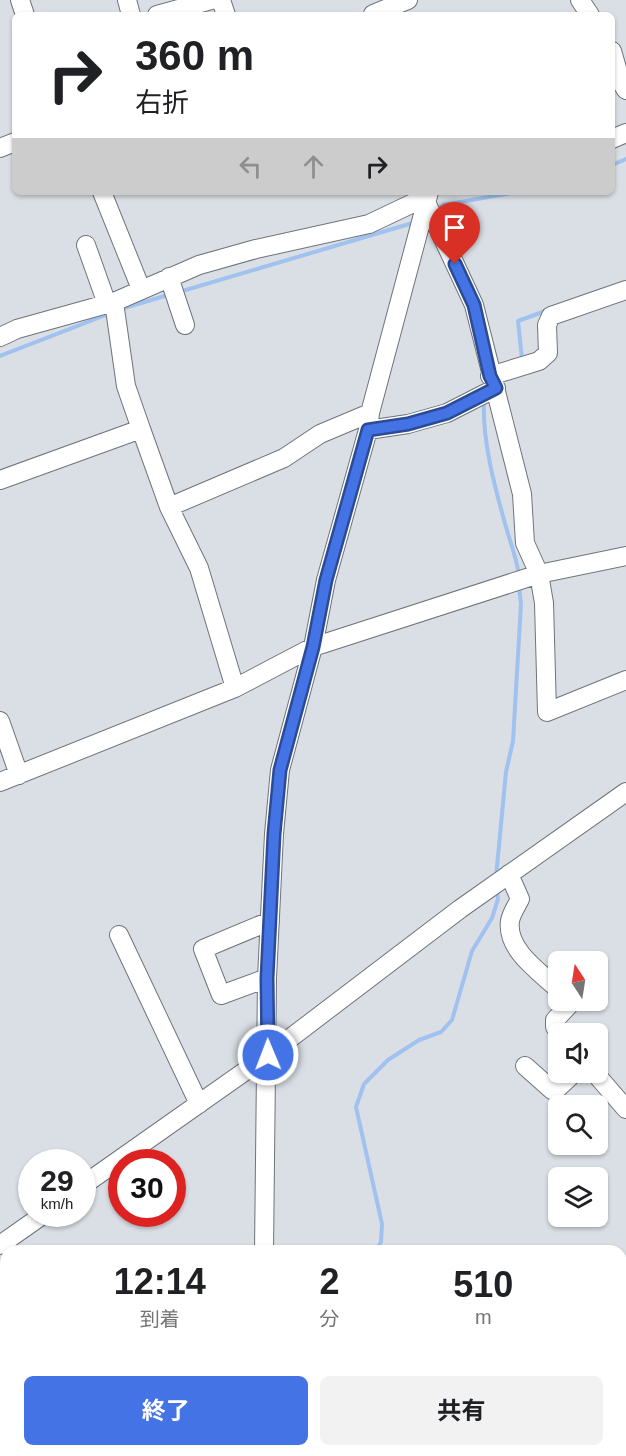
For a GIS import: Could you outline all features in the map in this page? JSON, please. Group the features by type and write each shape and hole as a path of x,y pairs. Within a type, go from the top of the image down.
{"street":[{"path":"168,12 211,0"},
{"path":"372,10 408,0"},
{"path":"615,61 621,82 626,90"},
{"path":"103,195 141,288"},
{"path":"0,337 17,329 111,303 141,288 199,265 256,249 348,231 428,197"},
{"path":"428,197 474,305 522,494 525,543 539,574 544,603 547,712 626,680"},
{"path":"264,1245 268,1055 267,978 280,770 313,647 326,580 428,197"},
{"path":"86,245 111,303 126,386 169,507 199,568 235,688"},
{"path":"169,277 185,326"},
{"path":"169,507 284,458 320,434 369,421 408,424 447,413 493,382 539,361 548,353 547,325 550,316 626,290"},
{"path":"0,480 141,429"},
{"path":"0,782 235,688 313,647 539,574 626,556"},
{"path":"0,721 19,775"},
{"path":"96,1176 268,1055 509,874 626,792"},
{"path":"509,874 520,899 510,920 512,936 521,954 548,980"},
{"path":"267,978 221,995 203,949 270,921"},
{"path":"119,934 199,1104"},
{"path":"555,1023 563,1011"},
{"path":"525,1066 552,1090 563,1083"},
{"path":"604,1083 626,1109"},
{"path":"0,1245 26,1227"}],"waterway":[{"path":"615,164 626,159"},
{"path":"436,211 443,205 500,195"},
{"path":"179,292 416,222"},
{"path":"121,309 168,295"},
{"path":"522,359 518,321 548,310"},
{"path":"0,356 111,313"},
{"path":"484,400 485,432 490,464 519,576"},
{"path":"496,877 506,772 513,741 521,604 519,587"},
{"path":"379,1245 382,1224 356,1107 364,1084 388,1060 419,1040 441,1032 452,1020 472,951 492,918 498,899 497,891"}],"route":[{"path":"268,1055 267,978 274,834 280,770 313,647 326,580 368,430 408,424 447,413 496,388 490,376 474,305 455,264"}]}
